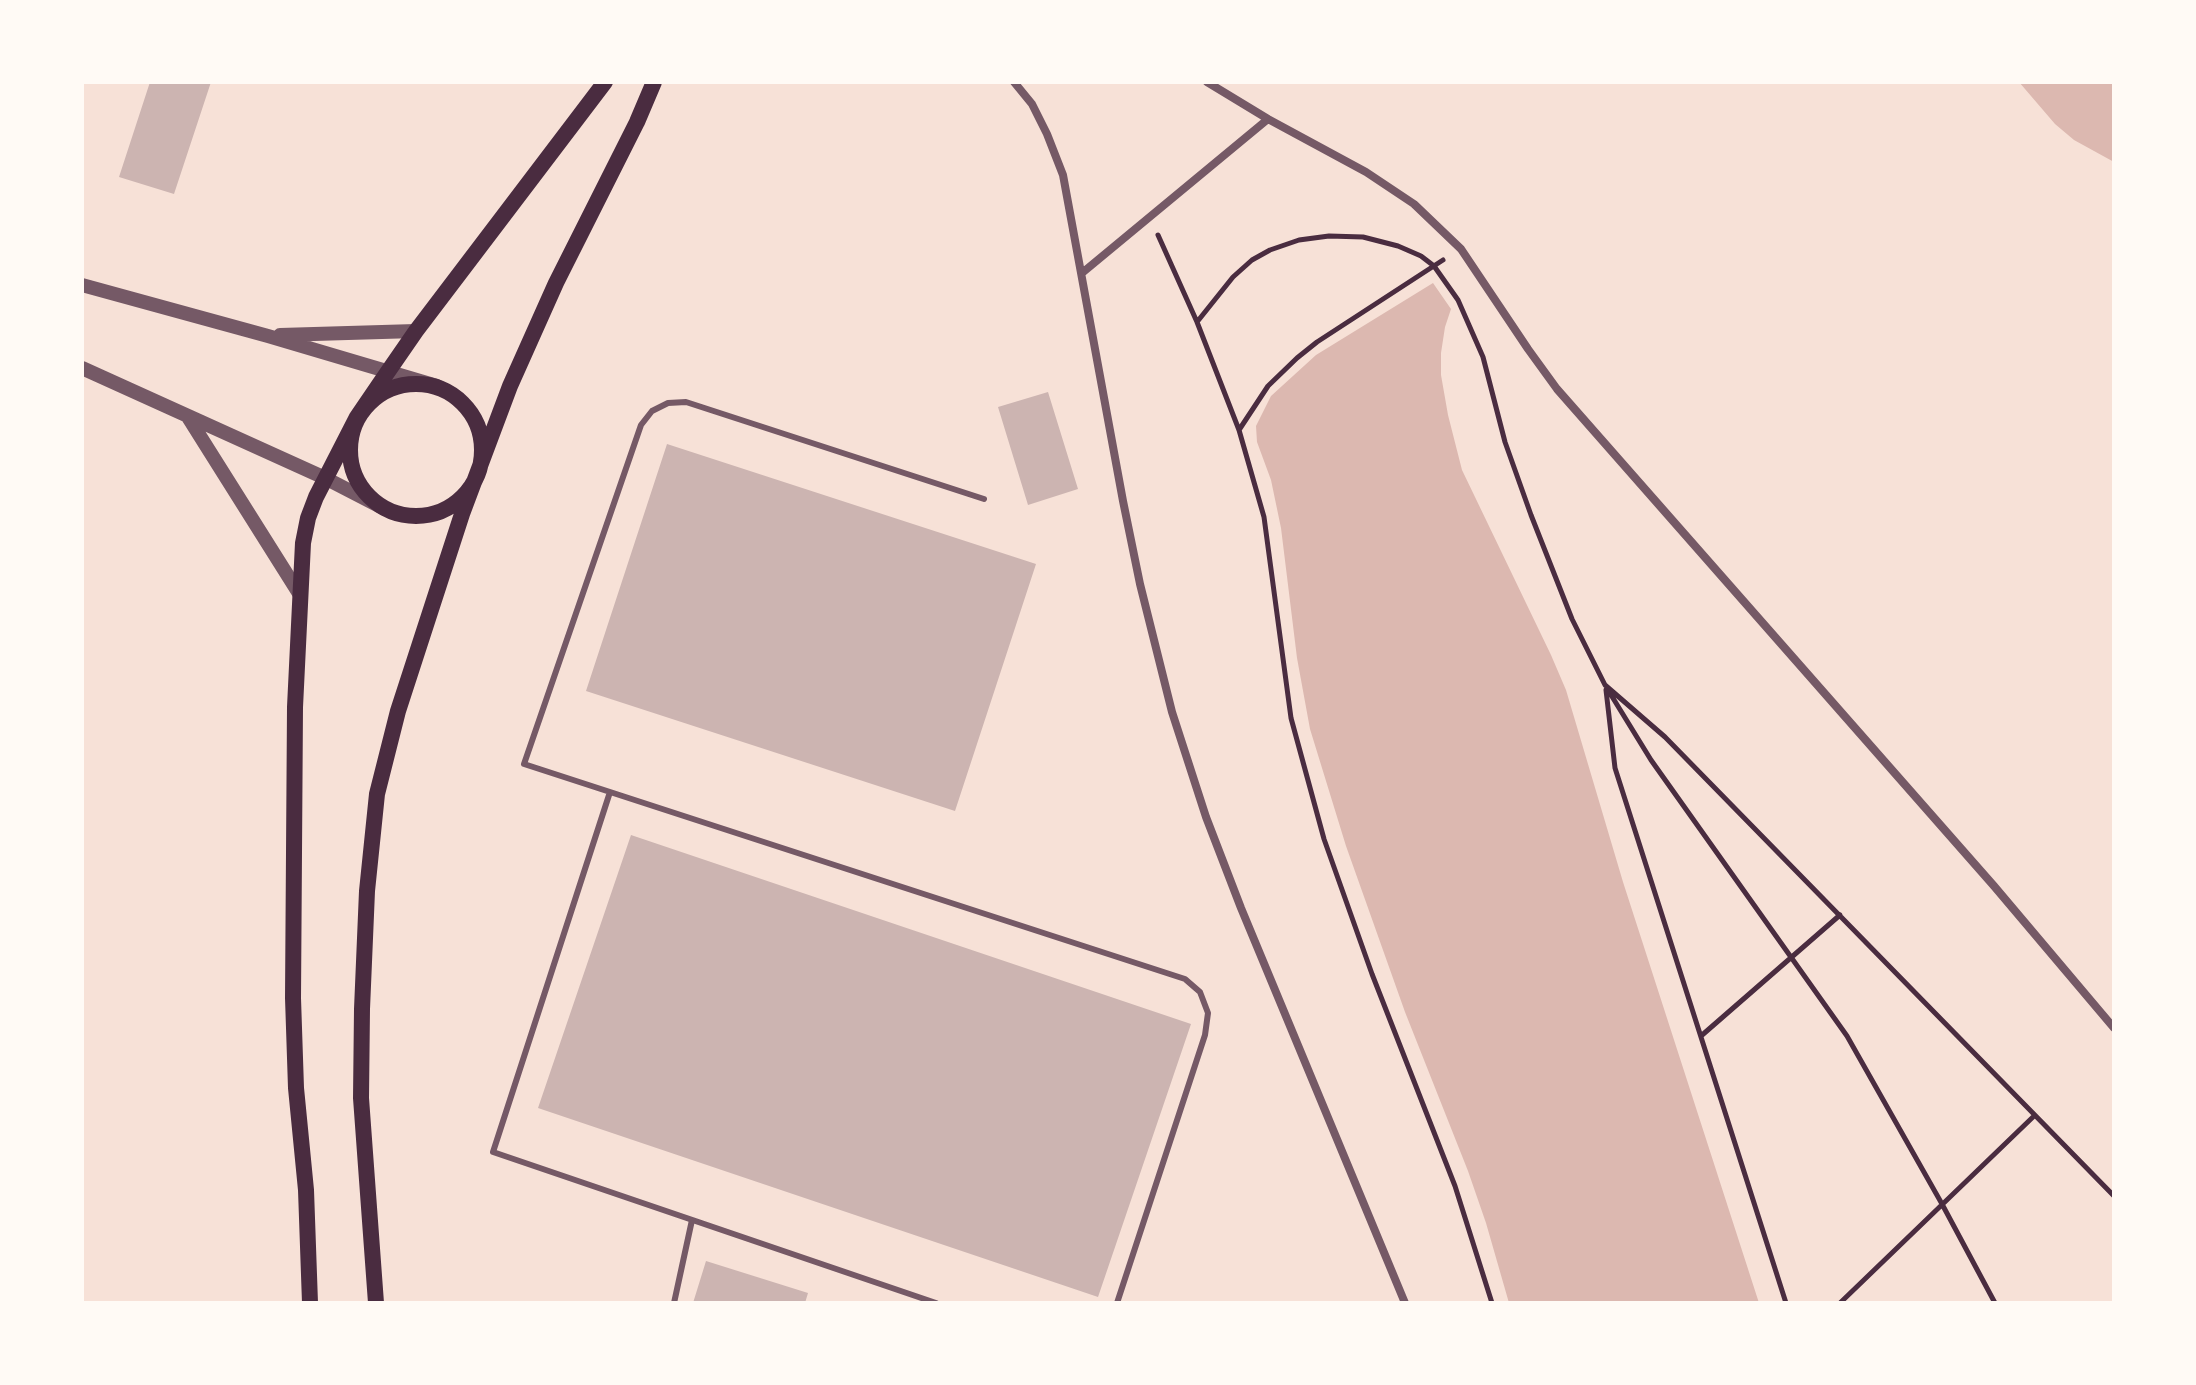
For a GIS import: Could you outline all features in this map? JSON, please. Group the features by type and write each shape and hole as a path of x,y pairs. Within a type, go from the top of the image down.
{"main road":[{"path":"310,1303 293,998 295,707 303,543 308,518 357,417 416,331 605,82"},
{"path":"376,1303 361,1098 366,905 377,794 398,711 462,514 510,386 654,82"},
{"path":"422,383 437,386 465,404 477,422 483,443 478,475 458,502 439,512 417,516 385,509 364,491 352,466 350,448 357,417 371,401 393,387 422,383"}],"street":[{"path":"1014,82 1032,104 1063,175 1123,501 1172,712 1206,817 1241,908 1405,1303"},
{"path":"1207,82 1366,172 1414,204 1461,249 1557,389 1994,886 2114,1028"},
{"path":"1082,273 1268,119"},
{"path":"82,285 437,386"},
{"path":"268,336 416,331"},
{"path":"82,368 325,478 385,509"},
{"path":"188,417 300,595"}],"lane":[{"path":"984,499 686,402 668,403 652,411 641,425 524,764 1185,979 1200,992 1208,1013 1205,1035 1117,1303"},
{"path":"610,792 493,1152 936,1303"},
{"path":"674,1303 692,1220"}],"path":[{"path":"1150,217 1197,322 1239,430 1264,517 1291,718 1324,839 1382,1001 1455,1186 1492,1303"},
{"path":"1197,322 1233,277 1252,260 1299,240 1329,236 1363,237 1398,246 1421,256 1434,266 1458,300 1483,357 1505,442 1531,515 1572,619 1605,685 1651,760 1847,1036 1995,1303"},
{"path":"1239,430 1268,386 1297,358 1461,249"},
{"path":"1605,685 1665,737 2114,1196"},
{"path":"1605,685 1615,768 1786,1303"},
{"path":"1701,1036 1840,915"},
{"path":"1840,1303 2034,1116"}],"shaded area":[{"path":"2019,82 2114,82 2114,162 2074,140 2055,124"},
{"path":"1433,283 1451,309 1441,353 1441,375 1462,470 1566,690 1623,882 1759,1303 1509,1303 1468,1171 1405,1012 1346,846 1310,729 1297,658 1281,528 1271,480 1257,442 1256,426 1271,396 1316,355"}],"building":[{"path":"150,82 211,82 174,194 119,177"},
{"path":"1048,392 1078,489 1028,505 998,407"},
{"path":"667,444 1036,564 955,811 586,691"},
{"path":"631,835 1191,1024 1098,1297 538,1108"},
{"path":"706,1261 808,1293 805,1303 693,1303"}]}
